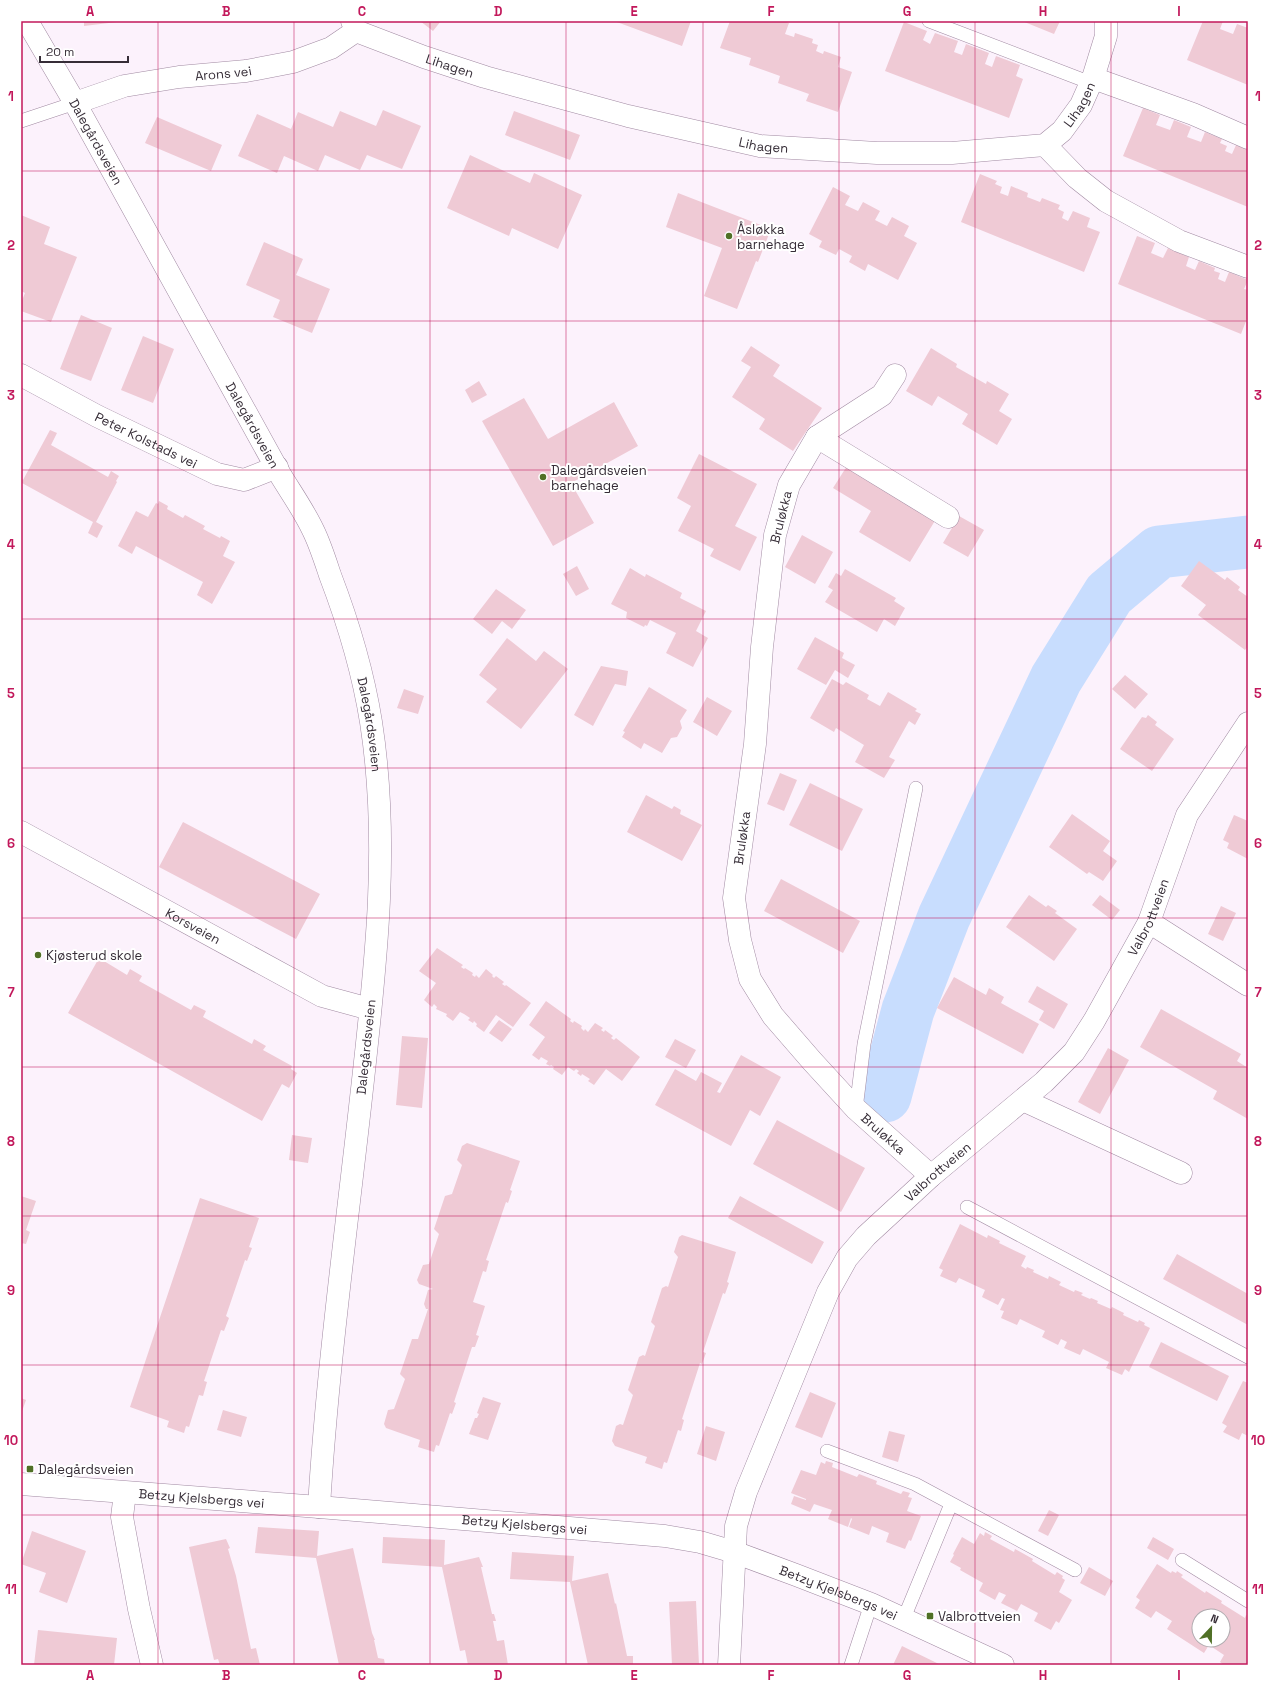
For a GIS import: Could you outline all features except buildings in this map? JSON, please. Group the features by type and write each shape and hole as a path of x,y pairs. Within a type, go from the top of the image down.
{"street":[{"name":"Dalegårdsveien","path":"27,21 75,103 313,530 337,593 358,660 371,721 377,769 380,826 379,916 338,1298 319,1507"},
{"name":"Lihagen","path":"354,26 424,57 485,77 628,116 760,146 877,153 952,153 1046,145 1062,131 1081,105 1092,80 1106,36 1106,21"},
{"name":"Arons vei","path":"75,103 124,86 179,77 246,71 293,62 331,48 354,26"},
{"path":"1092,80 1193,114 1248,138"},
{"path":"1046,145 1077,178 1106,201 1179,241 1248,267"},
{"name":"Peter Kolstads vei","path":"21,374 97,416 217,474 244,480 277,467"},
{"name":"Bruløkka","path":"895,375 882,395 817,437 789,485 775,535 762,647 755,744 734,898 740,940 750,979 773,1016 812,1062 856,1109 931,1176"},
{"path":"817,437 948,517"},
{"name":"Valbrottveien","path":"729,1665 736,1526 746,1492 828,1292 847,1258 866,1236 931,1176 1044,1082 1074,1052 1094,1021 1149,922 1187,815 1248,723"},
{"name":"Korsveien","path":"21,832 322,996 370,1009"},
{"path":"1149,922 1248,985"},
{"path":"1023,1100 1181,1173"},
{"name":"Betzy Kjelsbergs vei","path":"21,1484 665,1536 700,1542 734,1552 871,1604 1003,1665"},
{"path":"124,1493 122,1517 139,1609 152,1665"}],"lane":[{"path":"929,21 1092,80"},
{"path":"21,121 75,103"},
{"path":"856,1109 864,1044 916,788"},
{"path":"967,1207 1248,1357"},
{"path":"827,1451 915,1484 1075,1570"},
{"path":"904,1618 951,1504"},
{"path":"1182,1560 1248,1601"},
{"path":"851,1665 871,1604"}],"waterway":[{"path":"885,1096 908,1010 944,917 1056,679 1109,594 1159,552 1248,542"}],"place":[{"name":"Åsløkka barnehage","path":"729,236"},
{"name":"Dalegårdsveien barnehage","path":"543,477"},
{"name":"Kjøsterud skole","path":"38,955"},
{"name":"Dalegårdsveien","path":"30,1469"},
{"name":"Valbrottveien","path":"930,1616"}]}
